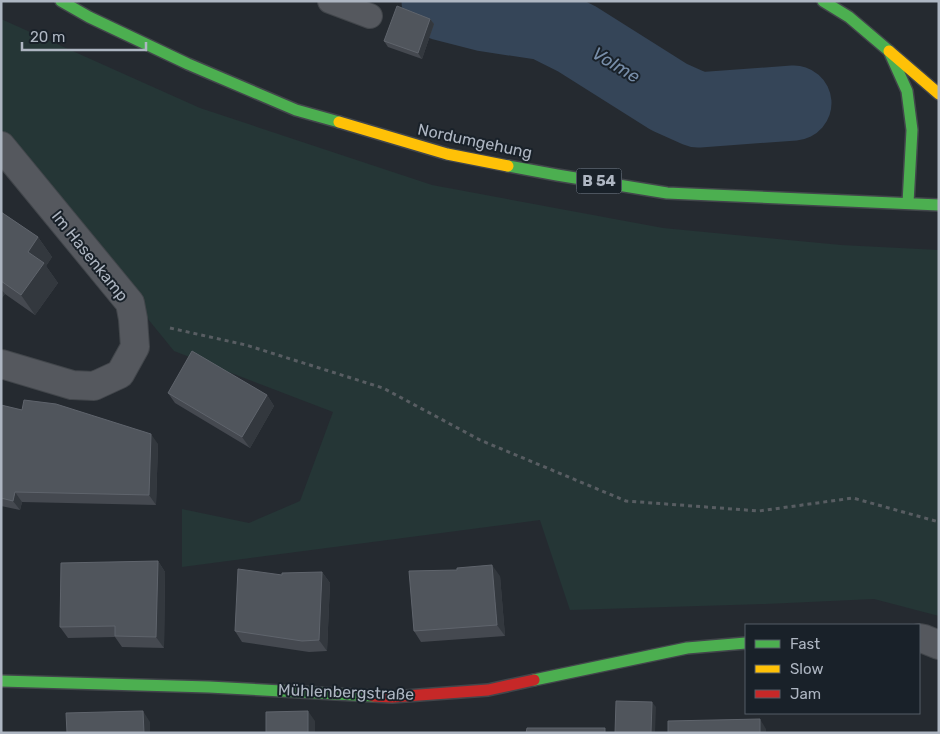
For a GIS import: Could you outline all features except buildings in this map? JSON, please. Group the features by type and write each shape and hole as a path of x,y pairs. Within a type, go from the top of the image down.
{"main road":[{"name":"Nordumgehung","path":"61,1 89,17 188,64 296,110 447,154 667,193 908,204"},
{"path":"823,1 849,17 939,94"},
{"path":"889,51 907,91 912,130 908,204"},
{"name":"B 54","path":"908,204 939,206"},
{"name":"Mühlenbergstraße","path":"1,681 209,687 392,697 488,690 688,648 745,643"}],"street":[{"name":"Im Hasenkamp","path":"1,146 130,303 135,347 120,374 94,386 72,385 1,364"},
{"path":"920,638 939,645"}],"lane":[{"path":"330,1 370,16"}],"path":[{"path":"133,320 246,345 383,388 480,440 626,501 759,511 853,498 939,522"}],"shaded area":[{"path":"1,19 200,108 432,185 663,228 841,245 939,250 939,616 874,599 570,610 540,520 182,567 182,509 249,523 300,501 333,412 174,351 78,233 1,129"}],"waterway":[{"name":"Volme","path":"439,1 485,14 545,23 577,39 669,97 698,110 794,103"}],"traffic: fast":[{"path":"61,1 89,17 188,64 296,110 339,122"},
{"path":"823,1 849,17 889,51 907,91 912,130 908,203"},
{"path":"508,166 667,193 939,205"},
{"path":"534,680 687,648 745,643"},
{"path":"1,681 209,687 373,696"}],"traffic: slow":[{"path":"889,51 939,94"},
{"path":"339,122 447,154 508,166"}],"traffic: jam":[{"path":"373,696 392,697 488,690 534,680"}]}
